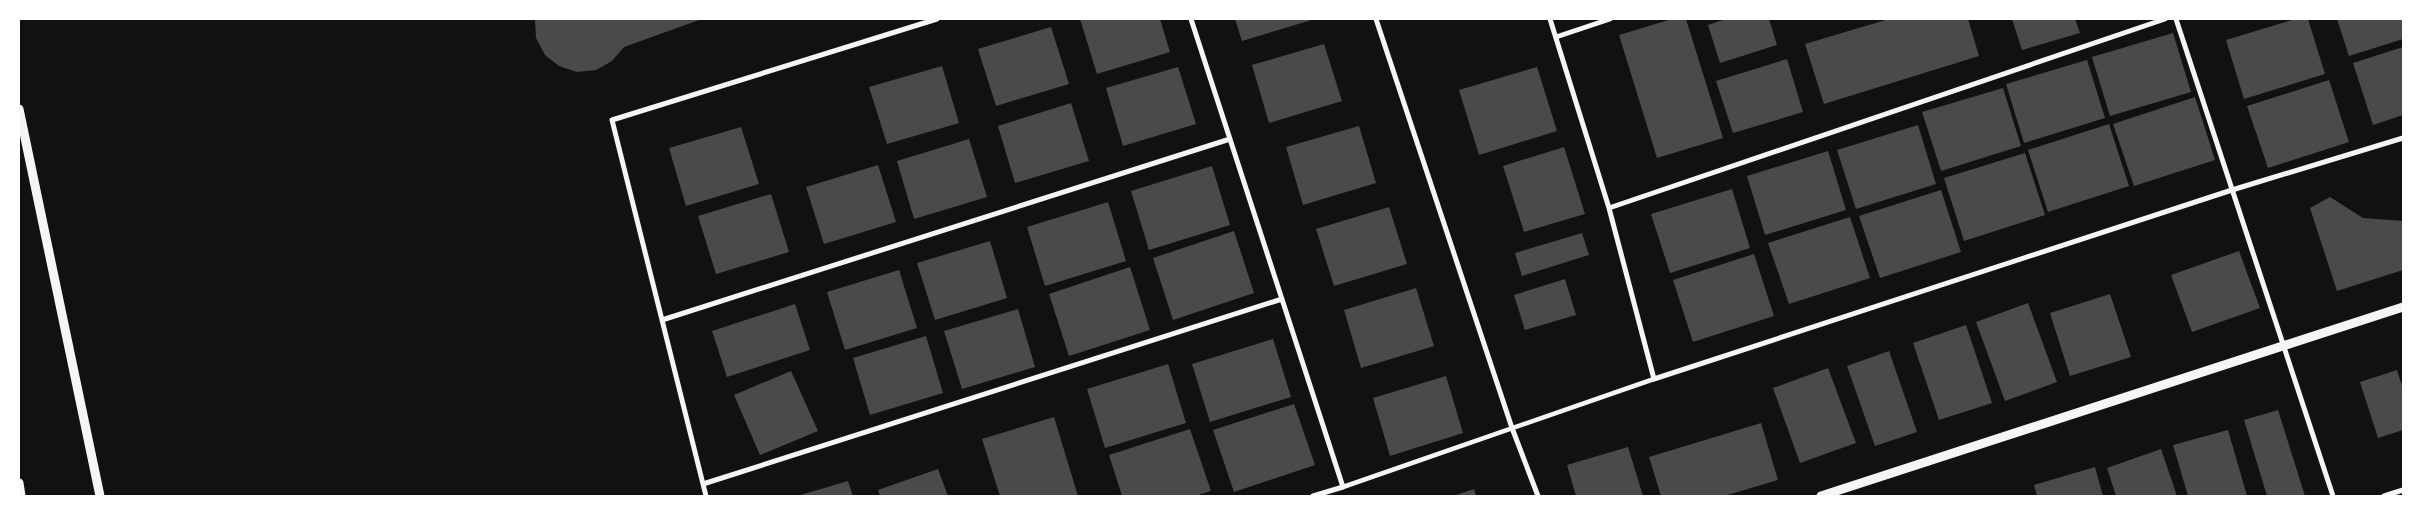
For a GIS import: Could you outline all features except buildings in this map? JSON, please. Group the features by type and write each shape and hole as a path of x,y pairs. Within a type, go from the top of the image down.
{"street":[{"path":"706,496 612,120 937,19"},
{"path":"1191,19 1343,487"},
{"path":"1376,19 1512,428 1538,496"},
{"path":"1550,19 1609,208 1654,379"},
{"path":"1556,37 1610,19"},
{"path":"1609,208 2165,19"},
{"path":"2176,19 2333,496"},
{"path":"19,109 100,496"},
{"path":"1313,496 1654,379 2232,190 2403,138"},
{"path":"662,320 1230,140"},
{"path":"703,484 1282,299"},
{"path":"1821,496 2403,308"},
{"path":"19,483 22,496"},
{"path":"2384,496 2403,490"}]}
